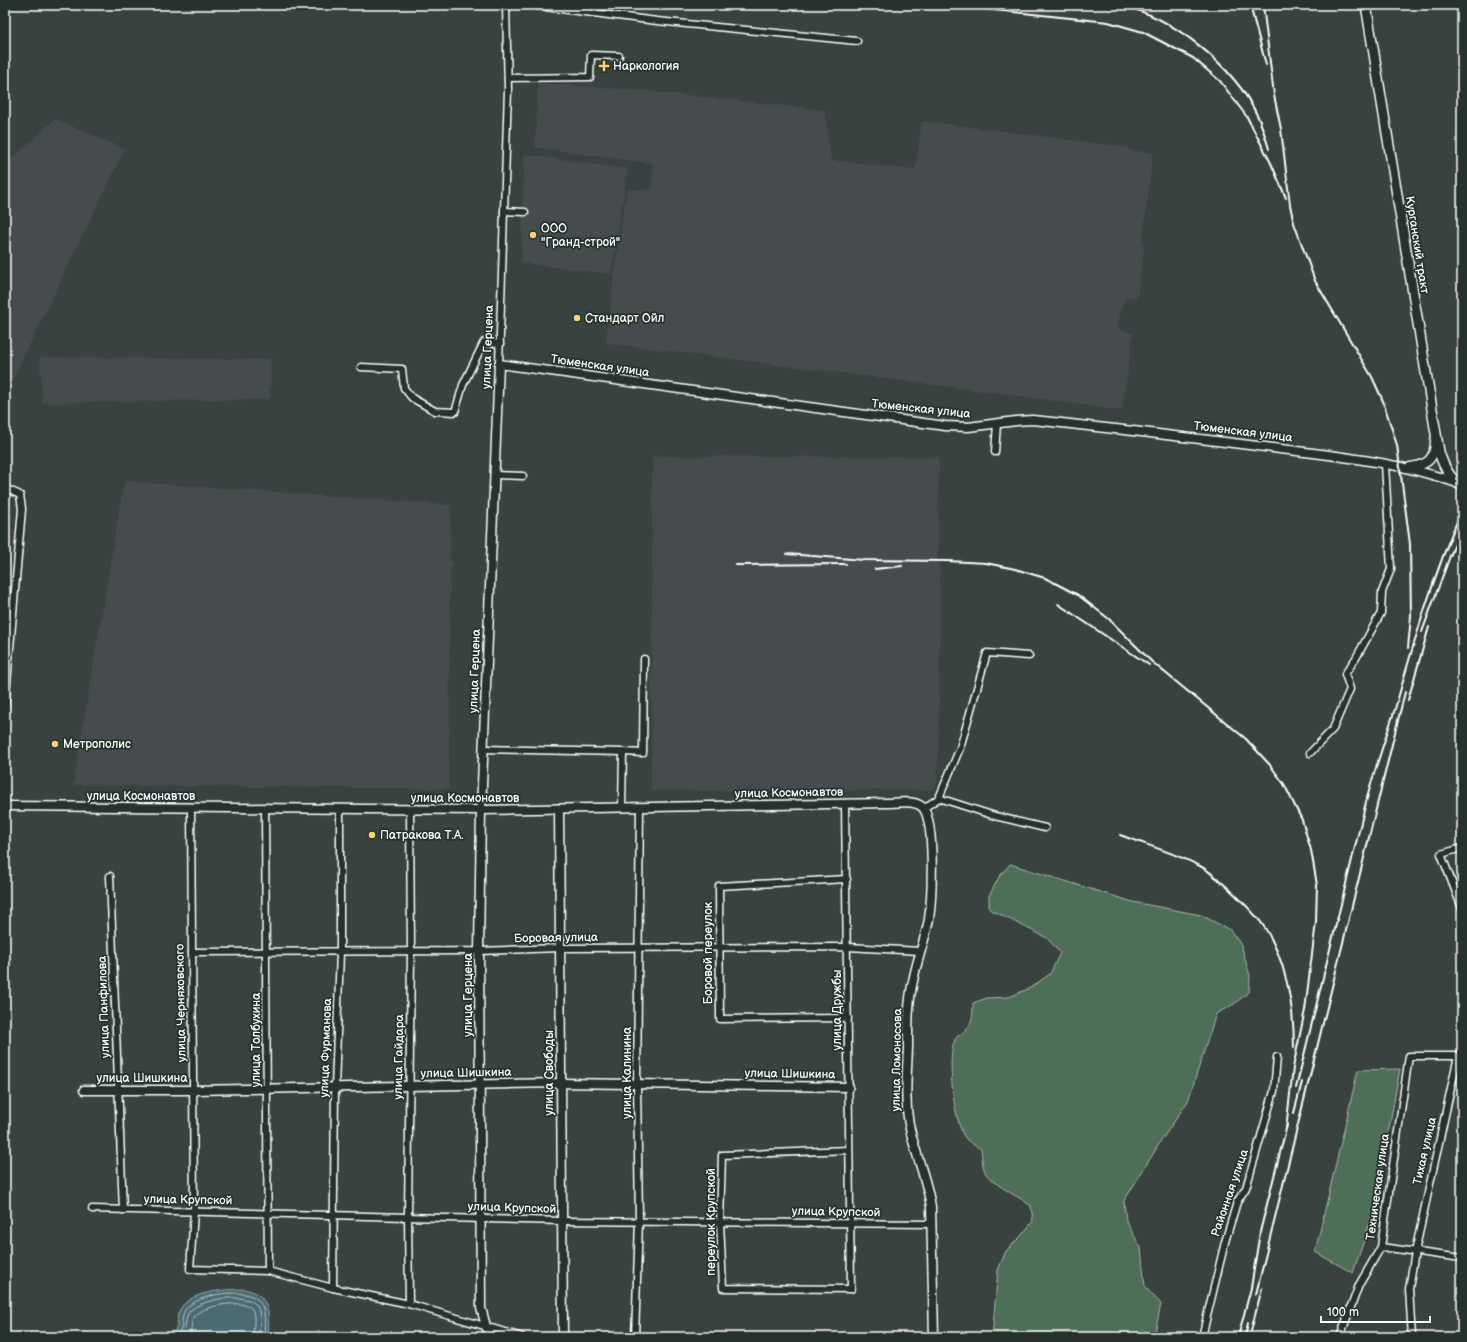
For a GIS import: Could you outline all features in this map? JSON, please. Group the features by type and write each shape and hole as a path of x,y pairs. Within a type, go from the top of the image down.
{"main road":[{"name":"Курганский тракт","path":"1366,5 1439,452 1446,470 1460,484"}],"street":[{"name":"улица Герцена","path":"490,1337 481,1308 479,951 481,810 500,364 508,78 506,5"},
{"path":"529,5 857,41"},
{"path":"508,78 590,77 591,55 619,56"},
{"path":"504,211 525,212"},
{"path":"361,367 402,369 404,388 412,398 435,411 455,412 463,385 484,342 500,344"},
{"name":"Тюменская улица","path":"500,364 945,426 968,427 1032,420 1223,442 1406,467 1460,484"},
{"path":"995,452 997,424"},
{"path":"1406,467 1422,465 1428,462 1434,453 1436,432"},
{"path":"1310,753 1333,729 1350,689 1345,674 1356,658 1381,613 1382,592 1391,569 1386,464"},
{"path":"495,475 523,476"},
{"path":"5,488 20,495 22,509 5,706"},
{"path":"924,808 939,798 960,748 987,653 1029,656"},
{"path":"484,749 643,753 644,659"},
{"path":"622,808 623,752"},
{"path":"939,798 995,816 1045,828"},
{"name":"улица Космонавтов","path":"5,806 481,810 913,803 920,804 924,808"},
{"name":"улица Дружбы","path":"845,804 848,947 851,1289"},
{"name":"улица Черняховского","path":"191,808 194,1212 190,1269 268,1272"},
{"name":"улица Толбухина","path":"265,808 268,1272"},
{"name":"улица Калинина","path":"635,1337 639,1221 637,1084 640,808"},
{"name":"улица Ломоносова","path":"924,808 931,832 931,899 926,934 912,981 907,1069 907,1103 910,1127 928,1191 932,1224 934,1337"},
{"name":"улица Фурманова","path":"333,1288 335,1088 340,952 340,809"},
{"name":"улица Свободы","path":"559,809 563,1337"},
{"name":"улица Гайдара","path":"409,1304 408,1216 411,951 410,810"},
{"path":"1462,848 1441,854 1462,908"},
{"name":"улица Панфилова","path":"110,876 123,1210"},
{"name":"Боровой переулок","path":"847,879 719,886 718,947 720,1019 848,1018"},
{"name":"Боровая улица","path":"192,952 479,951 638,947 848,947 920,951"},
{"name":"Техническая улица","path":"1340,1337 1359,1285 1381,1247 1409,1056 1460,1056"},
{"name":"Тихая улица","path":"1412,1337 1409,1289 1415,1252 1460,1056"},
{"name":"Районная улица","path":"1202,1337 1225,1242 1237,1202 1246,1188 1274,1091 1277,1057"},
{"name":"улица Шишкина","path":"84,1090 267,1089 561,1083 849,1087"},
{"name":"переулок Крупской","path":"849,1150 722,1155 720,1222 723,1288 851,1289"},
{"name":"улица Крупской","path":"92,1209 562,1220 932,1224"},
{"path":"1381,1247 1462,1258"},
{"path":"268,1272 333,1288 409,1304 522,1337"}],"shaded area":[{"path":"538,83 637,90 825,110 831,160 915,170 922,121 1127,147 1130,150 1153,153 1143,237 1144,251 1137,298 1125,297 1117,328 1133,333 1122,411 1014,395 606,343 615,266 627,189 652,190 653,164 535,147"},
{"path":"55,119 125,149 13,379 5,375 5,165"},
{"path":"524,154 628,169 611,274 521,263"},
{"path":"40,357 271,359 270,399 42,403"},
{"path":"652,456 939,457 939,728 937,784 931,790 651,791"},
{"path":"124,481 451,505 450,560 454,562 450,574 449,789 73,785"}],"green space":[{"path":"1010,864 1133,902 1201,915 1230,930 1241,945 1250,976 1249,992 1234,1004 1216,1014 1188,1101 1124,1201 1126,1221 1141,1248 1145,1287 1161,1304 1154,1337 992,1337 998,1270 1006,1251 1033,1221 1031,1206 993,1181 988,1176 983,1166 981,1149 966,1139 962,1131 955,1106 951,1075 952,1048 956,1038 966,1030 970,1024 973,1014 973,1003 987,998 1009,997 1030,988 1050,974 1060,953 1047,938 989,909 989,896 999,877"},
{"path":"1400,1069 1373,1214 1353,1273 1315,1252 1358,1070"}],"water":[{"path":"244,1289 256,1293 261,1297 267,1307 269,1325 268,1337 173,1337 177,1326 178,1314 182,1306 189,1300 206,1293 216,1291"}],"railway":[{"path":"946,5 1108,22 1143,32 1193,58 1220,81 1247,117 1271,163 1286,198"},
{"path":"1119,5 1140,11 1181,32 1218,62 1248,98 1260,121 1269,149"},
{"path":"1250,5 1266,65"},
{"path":"1263,5 1274,95 1281,129 1290,205 1294,223 1315,281 1372,377 1383,401 1397,445 1410,544 1411,616 1408,648"},
{"path":"1296,1088 1369,790 1425,609 1442,559 1462,510"},
{"path":"1422,632 1462,528"},
{"path":"787,554 864,560 986,563 1015,569 1045,578 1078,595 1109,619 1152,662 1246,739 1270,765 1284,784 1302,820 1311,850 1317,885 1316,922 1305,1010 1293,1068 1286,1129"},
{"path":"736,565 846,564"},
{"path":"875,569 902,566"},
{"path":"1058,604 1149,665"},
{"path":"1408,700 1429,627"},
{"path":"1256,1294 1405,692"},
{"path":"1120,835 1171,853 1204,868 1215,876 1249,908 1260,921 1276,949 1287,982 1294,1032 1294,1048"},
{"path":"1294,1113 1302,1082"},
{"path":"1238,1337 1251,1288 1260,1232 1287,1125"},
{"path":"1251,1331 1262,1288"},
{"path":"1245,1337 1248,1323"}],"place":[{"name":"Наркология","path":"604,66"},
{"name":"ООО \"Гранд-строй\"","path":"533,235"},
{"name":"Стандарт Ойл","path":"577,318"},
{"name":"Метрополис","path":"55,744"},
{"name":"Патракова Т.А.","path":"372,835"}]}
